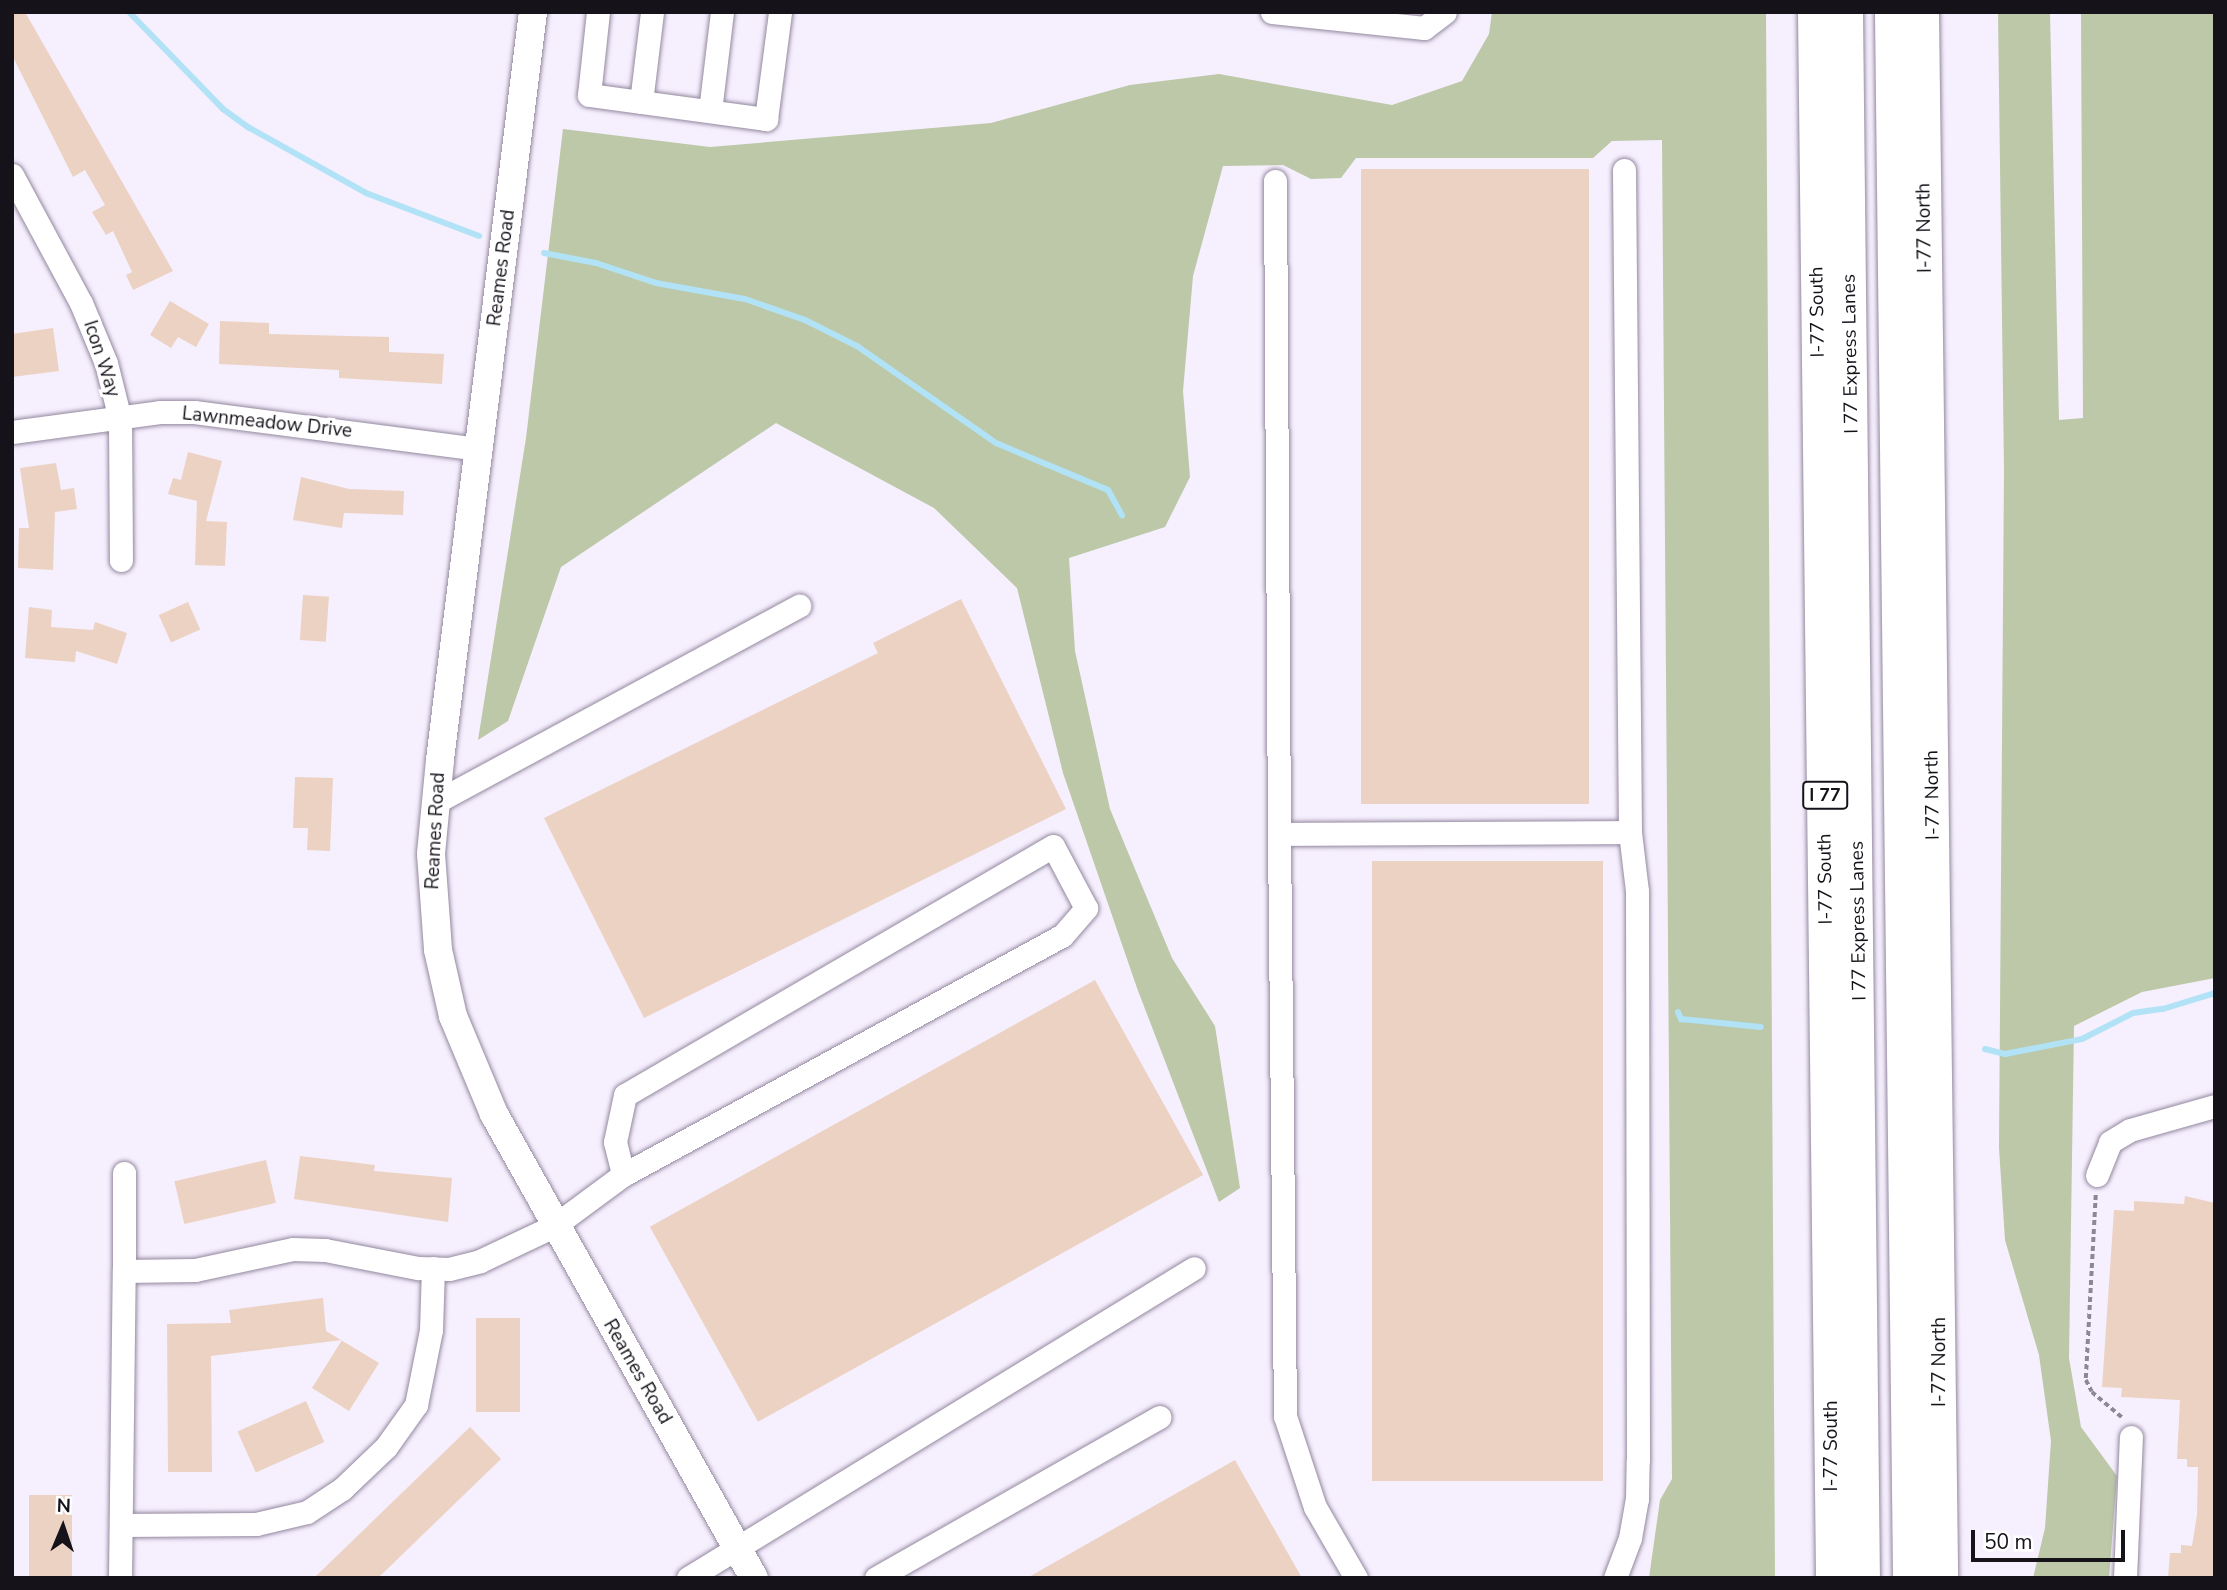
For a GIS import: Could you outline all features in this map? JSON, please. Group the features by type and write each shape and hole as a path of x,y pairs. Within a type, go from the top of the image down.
{"highway":[{"name":"I-77 South","path":"1814,12 1832,1578"},
{"name":"I 77 Express Lanes","path":"1846,12 1863,1578"},
{"path":"1891,12 1909,1578"},
{"name":"I-77 North","path":"1923,12 1941,1578"}],"main road":[{"name":"Reames Road","path":"533,12 436,802 431,885 438,950 453,1016 488,1102 554,1226 754,1578"}],"street":[{"path":"598,12 589,95 766,119 780,12"},
{"path":"641,102 652,12"},
{"path":"710,111 722,12"},
{"path":"1272,12 1424,28 1445,12"},
{"path":"1615,1578 1630,1538 1637,1499 1637,891 1630,832 1624,170"},
{"name":"Icon Way","path":"12,175 94,331 120,419 121,560"},
{"path":"1275,181 1285,1416 1315,1507 1356,1578"},
{"name":"Lawnmeadow Drive","path":"12,432 194,412 480,449"},
{"path":"436,802 799,606"},
{"path":"1279,834 1630,832"},
{"path":"124,1271 195,1270 293,1249 433,1268 480,1261 554,1226 623,1175 1062,936 1086,908 1053,846 625,1095 615,1142 623,1175"},
{"path":"2097,1175 2110,1142 2130,1130 2212,1113"},
{"path":"120,1578 124,1173"},
{"path":"121,1525 256,1524 307,1512 342,1489 386,1447 416,1405 431,1330 433,1268"},
{"path":"688,1578 738,1550 828,1489 1194,1268"},
{"path":"876,1578 1159,1417"},
{"path":"2125,1578 2131,1437"}],"path":[{"path":"2097,1175 2087,1380 2092,1392 2124,1419 2131,1437"}],"green space":[{"path":"1492,12 1766,12 1775,1578 1649,1578 1660,1500 1672,1479 1662,140 1612,141 1593,158 1356,158 1341,178 1311,179 1283,165 1223,166 1193,276 1183,391 1190,477 1165,527 1069,558 1075,651 1110,809 1172,958 1215,1026 1240,1188 1219,1202 1137,988 1063,773 1017,588 934,508 776,423 561,567 508,721 478,740 526,438 563,129 710,147 991,123 1130,85 1219,74 1392,105 1462,81 1489,34"},
{"path":"1998,12 2050,12 2059,420 2083,418 2081,12 2215,12 2215,978 2142,992 2074,1026 2069,1358 2081,1427 2117,1476 2109,1578 2033,1578 2045,1528 2051,1441 2039,1355 2005,1240 1999,1148 2004,470"}],"building":[{"path":"12,12 25,12 173,271 133,290 126,275 132,272 113,231 106,235 92,212 105,205 85,170 73,177 12,55"},
{"path":"1361,169 1589,169 1589,804 1361,804"},
{"path":"170,301 209,324 196,347 178,337 171,348 150,335"},
{"path":"220,321 269,323 269,334 389,337 389,352 444,354 442,384 339,378 339,370 219,364"},
{"path":"53,328 59,371 12,377 12,334"},
{"path":"188,452 222,461 206,521 227,522 225,566 195,565 197,501 168,494 173,478 181,480"},
{"path":"56,463 61,490 74,488 77,509 55,512 53,570 18,568 19,528 29,528 20,468"},
{"path":"301,477 349,489 404,491 403,515 344,513 342,528 293,520"},
{"path":"303,595 329,597 326,642 300,640"},
{"path":"961,599 1066,809 644,1018 544,818 878,653 873,643"},
{"path":"188,602 200,629 171,642 159,615"},
{"path":"29,607 52,610 51,627 93,630 95,622 127,633 117,664 76,651 75,662 25,658"},
{"path":"295,777 333,778 330,851 307,850 308,828 293,828"},
{"path":"1372,861 1603,861 1603,1481 1372,1481"},
{"path":"1095,980 1203,1175 758,1422 650,1227"},
{"path":"300,1156 375,1165 374,1171 452,1178 448,1222 294,1199"},
{"path":"266,1160 276,1203 184,1224 174,1181"},
{"path":"2185,1196 2215,1203 2215,1578 2168,1578 2170,1553 2181,1553 2181,1545 2192,1546 2197,1515 2198,1467 2187,1467 2187,1459 2177,1459 2180,1400 2121,1397 2122,1388 2102,1387 2114,1210 2134,1211 2134,1201 2184,1204"},
{"path":"323,1298 326,1331 341,1340 211,1356 212,1472 168,1472 167,1324 231,1323 229,1310"},
{"path":"476,1318 520,1318 520,1412 476,1412"},
{"path":"342,1340 379,1363 349,1411 312,1388"},
{"path":"306,1401 324,1442 256,1473 237,1432"},
{"path":"470,1427 501,1459 378,1578 314,1578"},
{"path":"1235,1460 1302,1578 1027,1578"},
{"path":"29,1495 72,1495 72,1578 29,1578"}],"waterway":[{"path":"129,12 223,109 248,127 366,193 479,236"},
{"path":"544,253 596,263 656,283 745,299 805,320 857,346 996,443 1108,490 1122,515"},
{"path":"1985,1049 2005,1054 2082,1039 2133,1013 2163,1009 2215,993"},
{"path":"1678,1012 1681,1019 1761,1027"}]}
